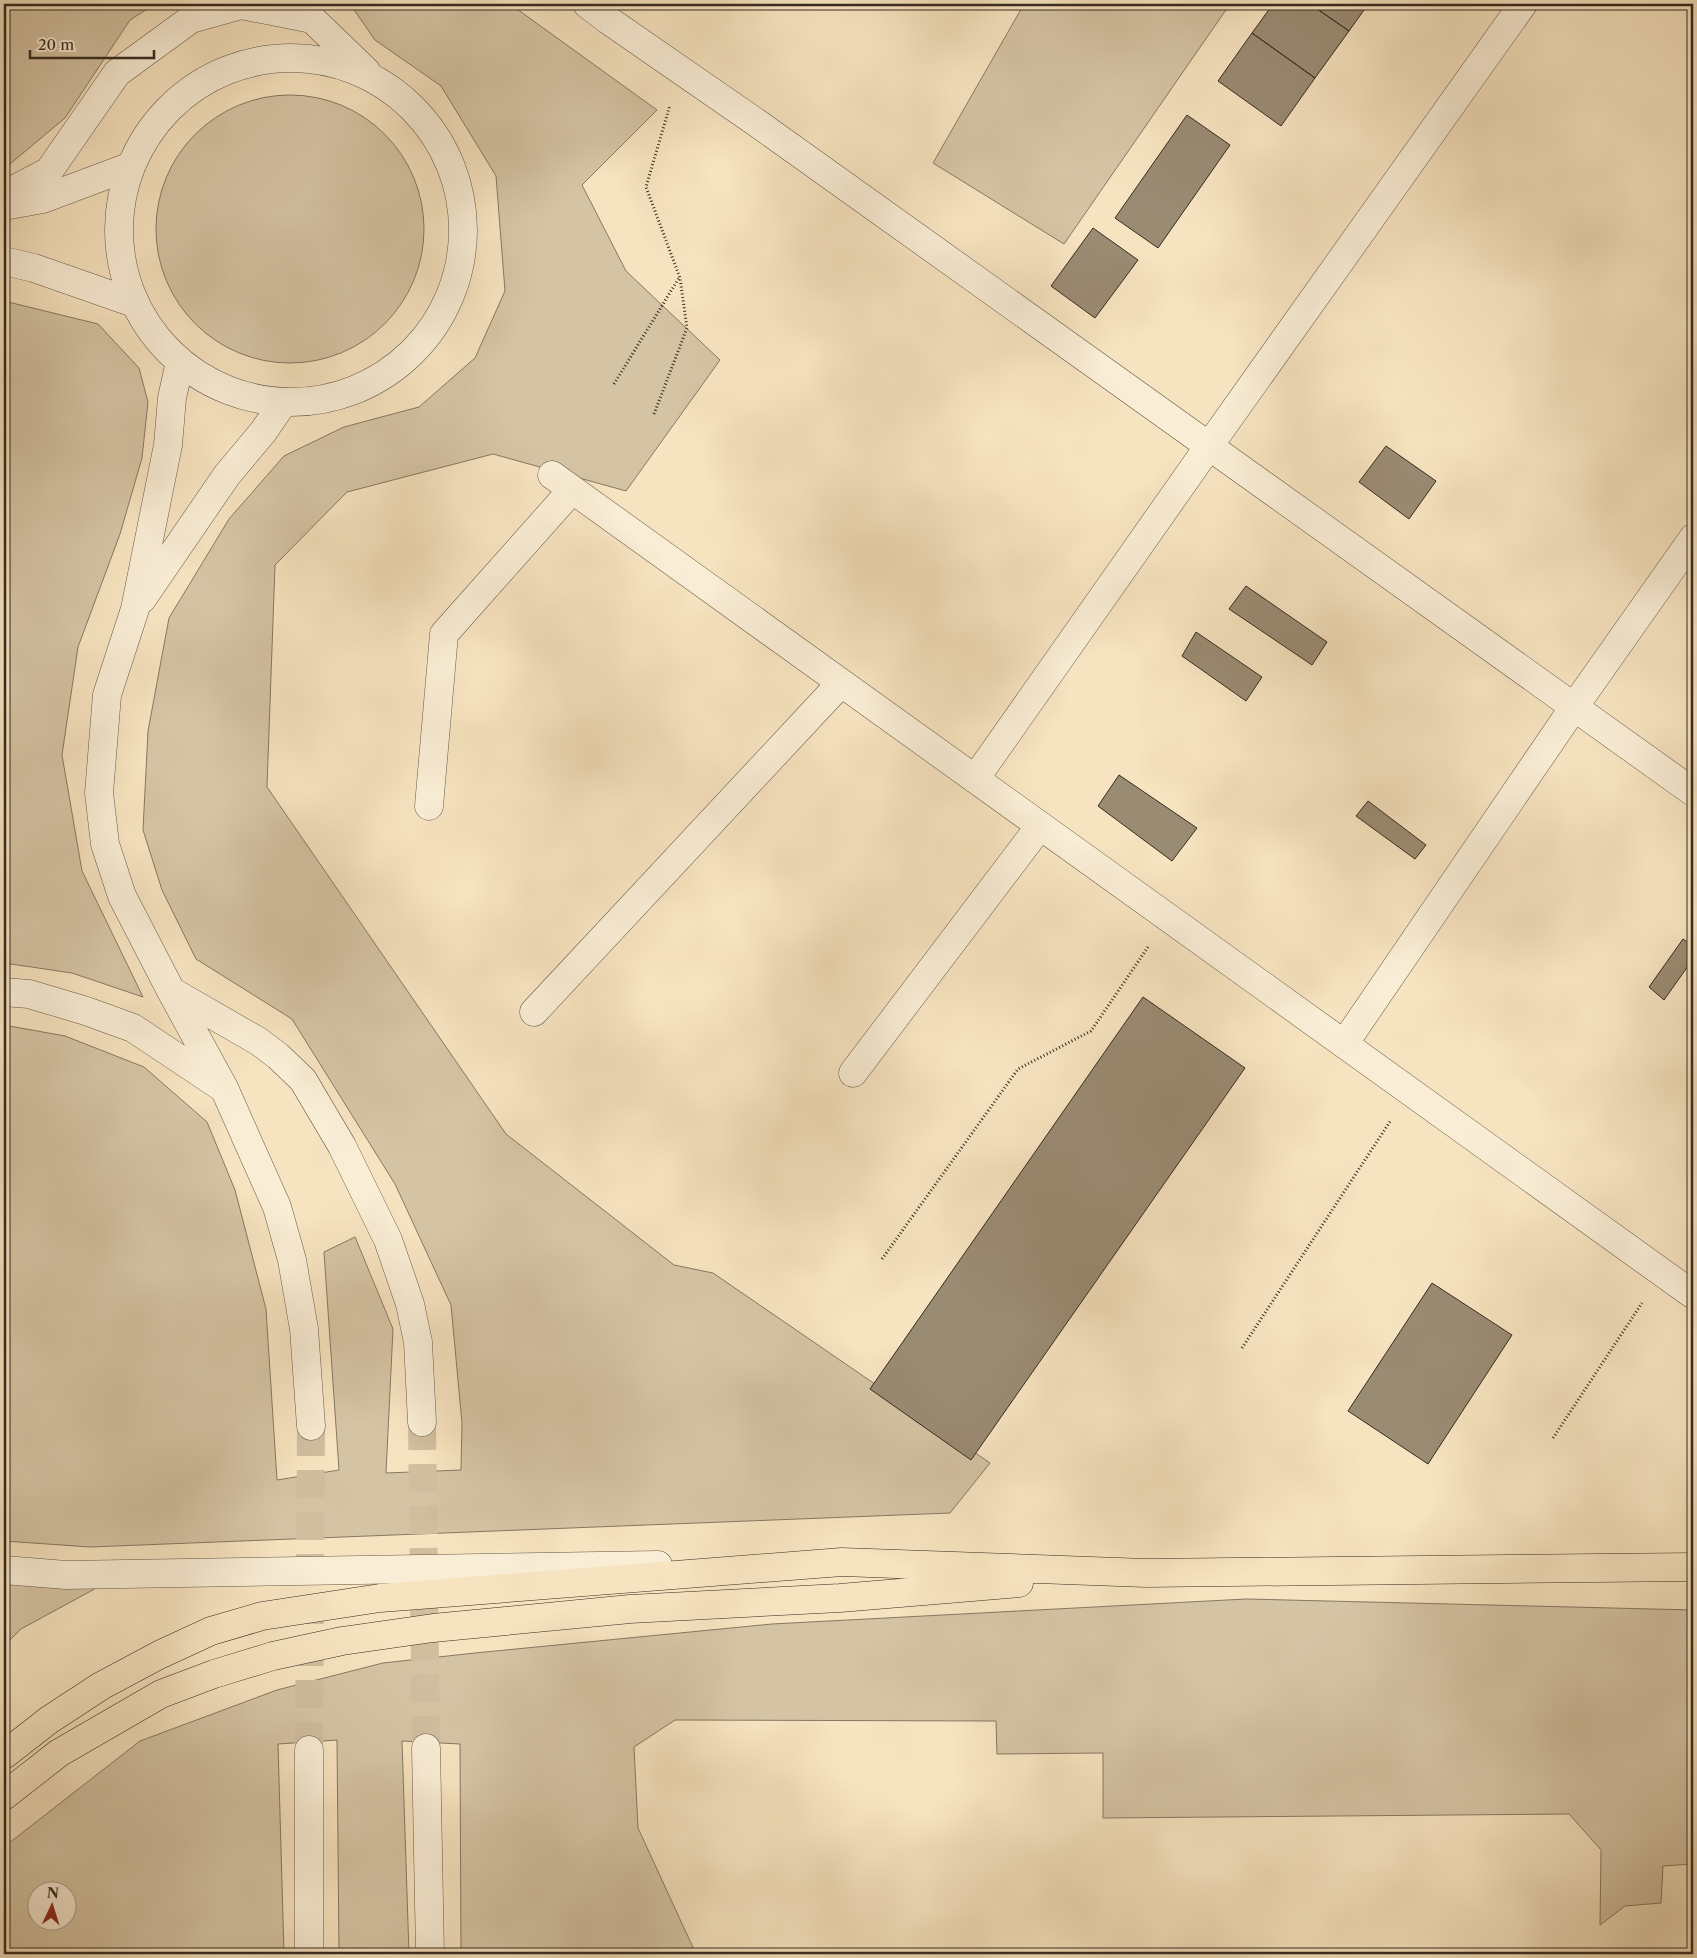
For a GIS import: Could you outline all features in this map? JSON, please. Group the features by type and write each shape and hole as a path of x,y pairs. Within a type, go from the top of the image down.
{"main road":[{"path":"4,1754 49,1720 101,1686 160,1654 211,1631 262,1616 380,1598 842,1562 1146,1574 1693,1567"},
{"path":"4,1796 59,1753 161,1694 214,1674 265,1659 342,1641 433,1628 630,1609 840,1598 1146,1574"}],"street":[{"path":"587,4 1693,792"},
{"path":"975,779 1208,446 1522,4"},
{"path":"4,195 49,171 117,73 192,18 241,5 312,19 376,80 408,103 433,132 452,165 462,202 464,241 458,278 443,314 421,345 392,370 358,390 322,400 283,403 228,391 180,362 154,335 134,303 125,276 119,230 123,193 131,166 144,140 183,96 207,80 234,68 263,61 292,58 321,61 350,68 376,80"},
{"path":"4,206 42,200 131,166"},
{"path":"4,261 34,268 134,303"},
{"path":"180,362 172,398 168,445 135,609 106,695 99,793 105,844 122,896 224,1088 277,1207 292,1260 304,1329 311,1426"},
{"path":"135,609 227,475 263,432 283,403"},
{"path":"429,806 444,634 562,482 1409,1092 1692,1294 1693,1292"},
{"path":"1344,1044 1574,706 1693,538"},
{"path":"534,1012 841,684"},
{"path":"853,1073 1040,826"},
{"path":"171,991 258,1041 278,1056 303,1080 342,1146 388,1240 410,1304 418,1342 422,1422"},
{"path":"4,992 29,994 86,1011 133,1028 224,1088"},
{"path":"4,1570 66,1575 842,1562"},
{"path":"426,1748 430,1954"},
{"path":"309,1750 309,1954"}],"path":[{"path":"654,414 687,328 680,278 646,187 680,69"},
{"path":"614,384 680,278"},
{"path":"882,1259 1018,1069 1091,1031 1168,918"},
{"path":"1242,1348 1409,1092"},
{"path":"1553,1438 1662,1272"}],"shaded area":[{"path":"4,4 155,4 130,20 65,118 4,169"},
{"path":"350,4 510,4 657,110 582,185 626,271 720,360 626,491 493,454 347,492 275,565 267,787 506,1134 674,1265 713,1273 990,1463 950,1513 90,1547 4,1541 4,1025 65,1036 144,1067 207,1122 235,1190 266,1309 277,1480 339,1470 324,1252 355,1237 393,1329 386,1473 461,1470 462,1423 451,1305 395,1184 292,1019 196,959 162,890 143,830 148,731 169,618 229,519 284,456 344,427 419,407 475,358 505,291 496,176 441,86 375,40"},
{"path":"1024,4 1230,4 1064,244 933,163"},
{"path":"290,95 329,101 353,111 375,126 393,144 408,166 418,190 424,229 418,268 408,292 393,314 375,332 353,347 329,357 290,363 251,357 227,347 205,332 187,314 172,292 162,268 156,229 162,190 172,166 187,144 205,126 227,111 251,101"},
{"path":"4,301 98,324 139,368 148,402 142,458 120,534 78,647 62,755 82,871 143,997 72,973 4,963"},
{"path":"4,1581 100,1586 21,1629 4,1646"},
{"path":"1246,1599 1693,1610 1693,1864 1663,1866 1661,1903 1625,1906 1600,1925 1601,1850 1569,1814 1103,1818 1103,1753 997,1754 996,1721 675,1720 634,1747 638,1828 696,1954 461,1954 460,1744 402,1741 409,1954 339,1954 337,1740 278,1744 284,1954 4,1954 4,1847 140,1741 277,1690 383,1663 772,1624"}],"building":[{"path":"1273,4 1310,4 1349,31 1315,78 1252,33"},
{"path":"1310,4 1356,4 1364,10 1349,31"},
{"path":"1356,4 1368,4 1364,10"},
{"path":"1252,33 1315,78 1281,126 1218,81"},
{"path":"1187,115 1230,145 1158,248 1115,218"},
{"path":"1093,228 1138,260 1095,318 1051,286"},
{"path":"1386,446 1436,481 1409,519 1359,482"},
{"path":"1246,586 1327,642 1312,665 1229,609"},
{"path":"1196,632 1262,677 1246,701 1182,656"},
{"path":"1119,775 1197,828 1172,861 1098,806"},
{"path":"1368,801 1426,845 1415,859 1356,816"},
{"path":"1683,939 1693,946 1693,959 1664,1000 1649,987"},
{"path":"1143,997 1245,1068 971,1460 870,1389"},
{"path":"1432,1283 1512,1335 1428,1464 1348,1411"}],"tunnel":[{"path":"422,1422 426,1748"},
{"path":"309,1750 311,1426"}]}
